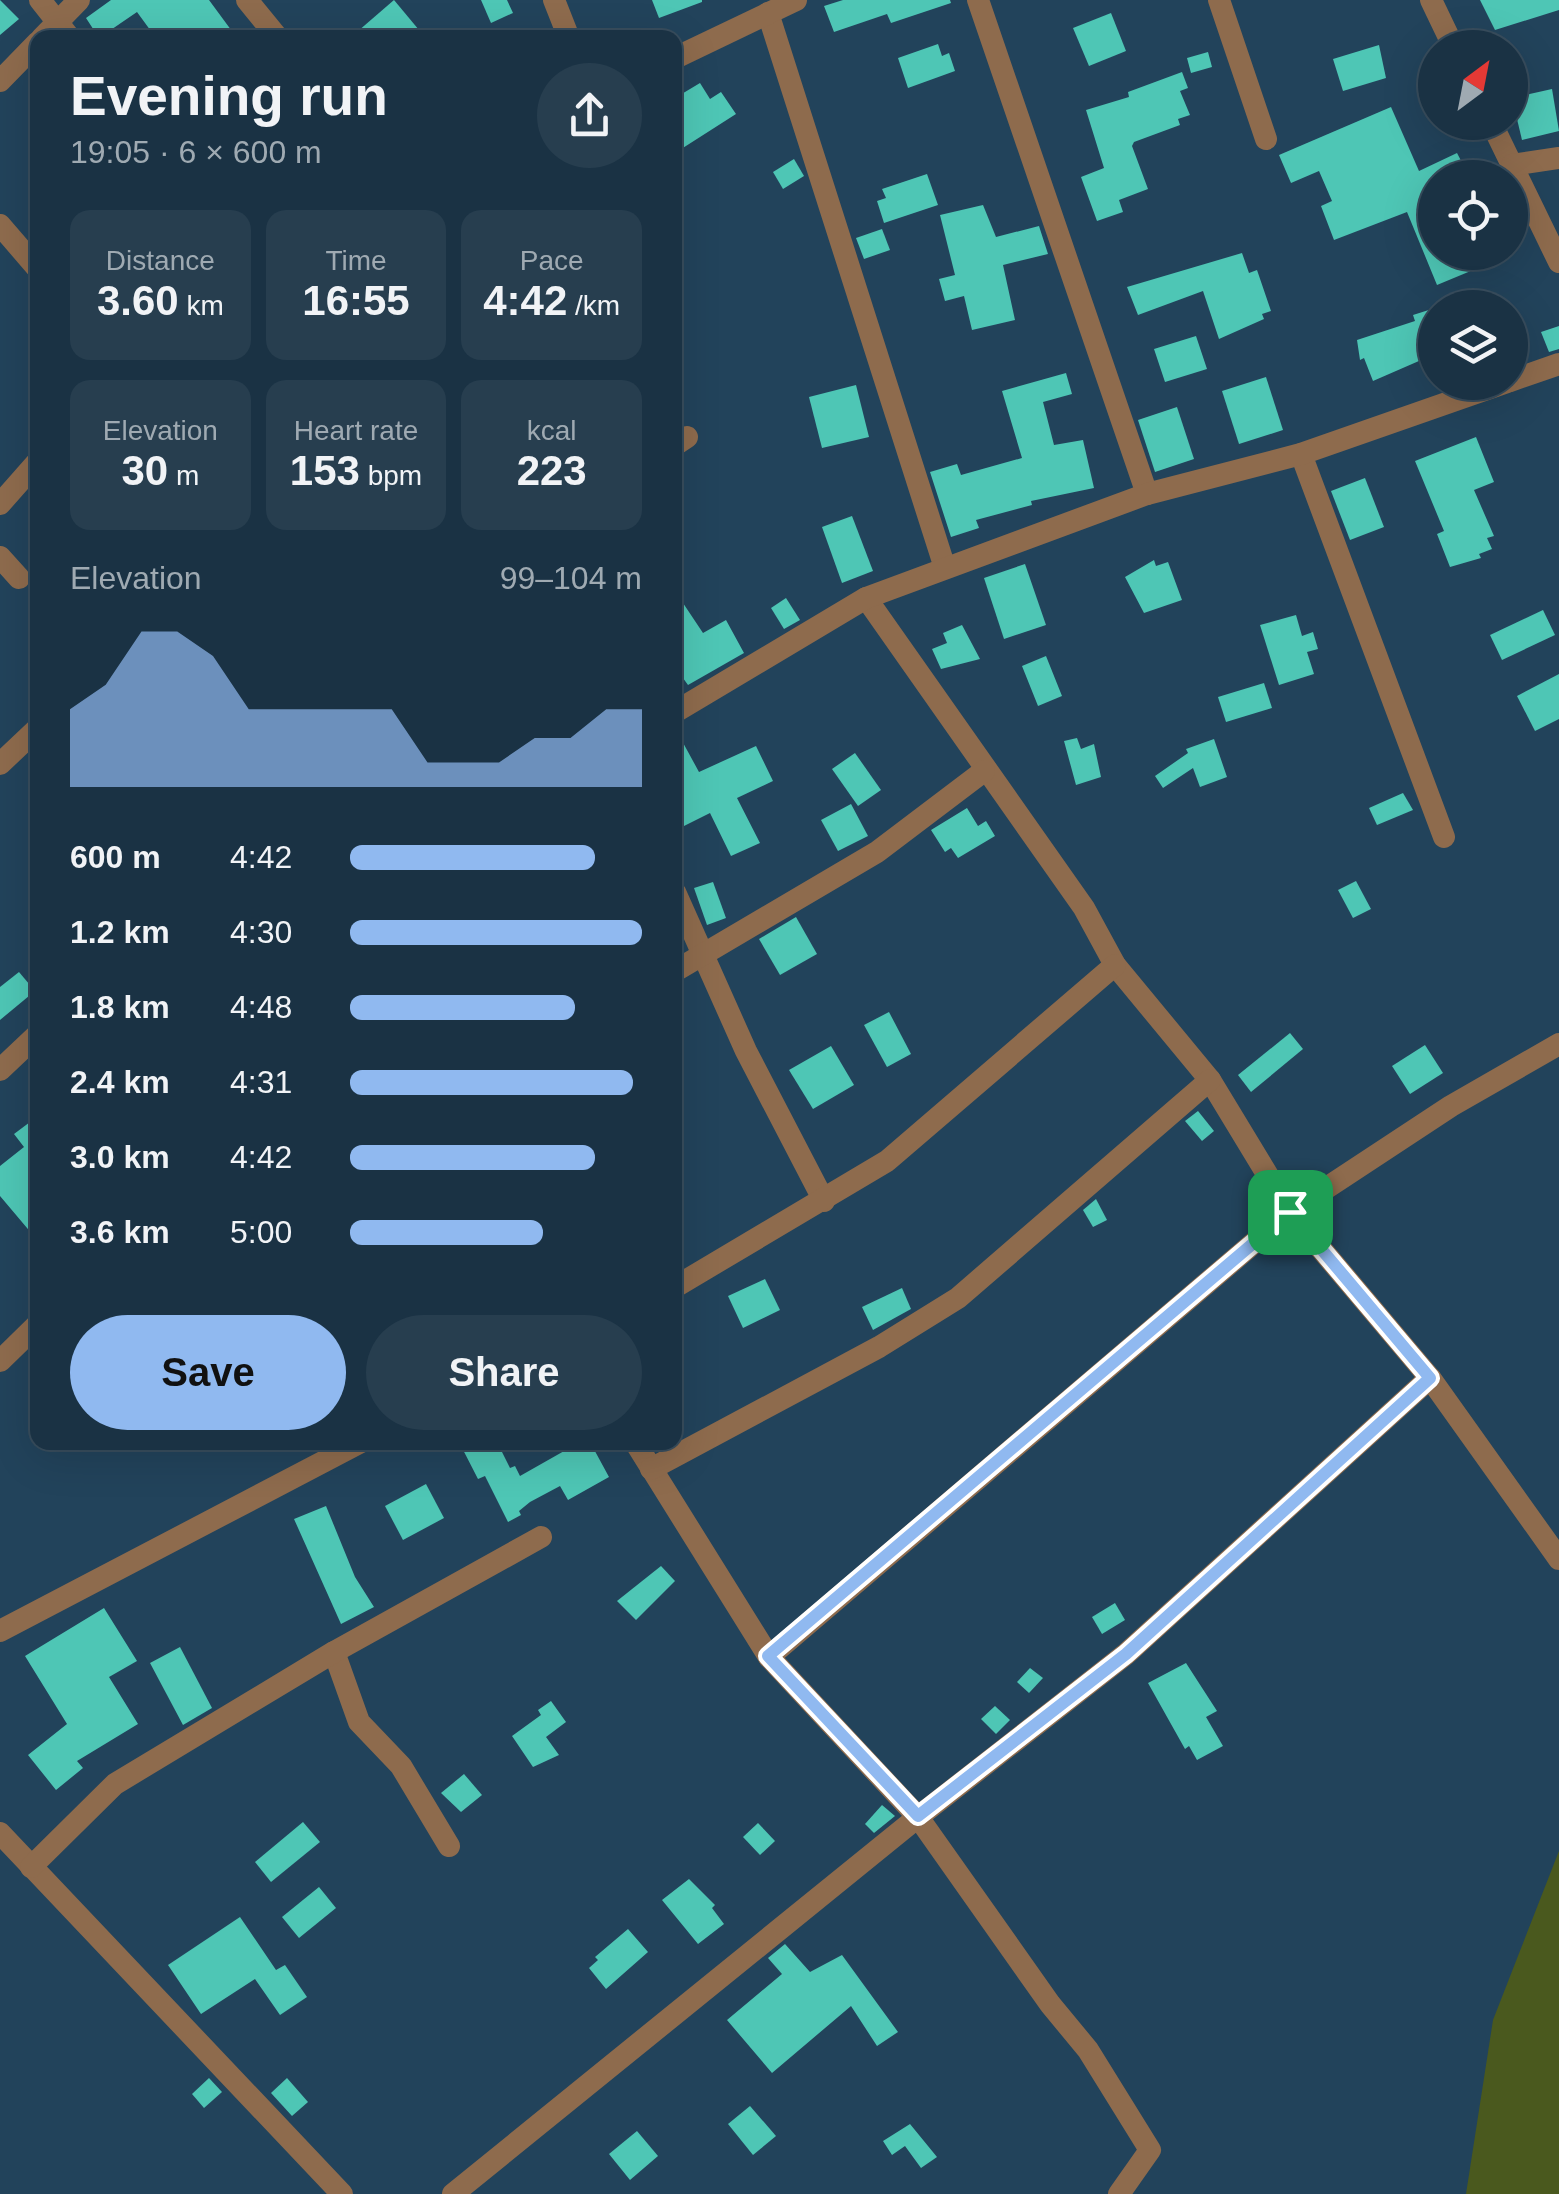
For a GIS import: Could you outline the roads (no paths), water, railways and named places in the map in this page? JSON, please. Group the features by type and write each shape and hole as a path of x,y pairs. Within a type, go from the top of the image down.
{"street":[{"path":"40,0 50,30"},
{"path":"56,30 79,0"},
{"path":"247,0 271,30"},
{"path":"554,0 566,30"},
{"path":"682,55 796,0"},
{"path":"978,0 1147,494"},
{"path":"1219,0 1266,139"},
{"path":"1431,0 1445,30"},
{"path":"768,13 945,568"},
{"path":"0,82 30,55"},
{"path":"1528,163 1559,158"},
{"path":"1528,198 1559,262"},
{"path":"0,225 30,259"},
{"path":"1528,375 1559,364"},
{"path":"682,708 866,598 1147,494 1300,454 1456,400"},
{"path":"1300,454 1444,837"},
{"path":"0,504 30,470"},
{"path":"0,557 19,578"},
{"path":"866,598 984,772 1084,908 1114,965 1210,1080 1290,1212 1430,1378 1559,1559"},
{"path":"0,764 30,736"},
{"path":"682,965 877,852 984,772"},
{"path":"682,909 700,953 824,1201"},
{"path":"682,1283 887,1161 1114,965"},
{"path":"1,1069 30,1042"},
{"path":"768,1656 1290,1212 1450,1106 1559,1044"},
{"path":"651,1469 879,1347 958,1298 1210,1080"},
{"path":"0,1361 30,1332"},
{"path":"453,2194 918,1816 1126,1654 1430,1378"},
{"path":"0,1631 346,1450"},
{"path":"640,1450 768,1656 918,1816 1050,2004 1088,2050 1150,2150 1119,2194"},
{"path":"31,1866 115,1784 334,1652 541,1538"},
{"path":"334,1652 360,1722 401,1766 449,1846"},
{"path":"0,1833 342,2194"}]}
